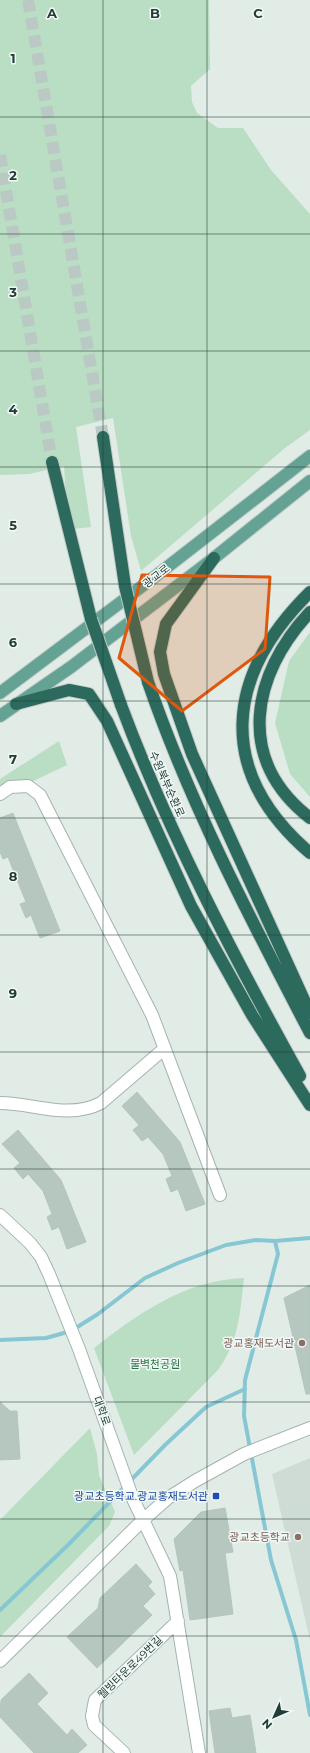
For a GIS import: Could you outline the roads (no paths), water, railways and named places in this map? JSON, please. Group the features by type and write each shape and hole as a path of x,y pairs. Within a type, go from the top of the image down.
{"highway":[{"name":"수원북부순환로","path":"103,436 125,586 148,682 166,734 199,814 258,934 310,1033"},
{"name":"수원북부순환로","path":"52,462 91,619 120,705 140,755 172,828 228,945 310,1095"},
{"path":"214,558 166,624 160,652 164,674 192,754 310,1013"},
{"path":"310,592 283,621 258,661 245,694 241,724 247,758 257,786 279,822 310,853"},
{"path":"310,612 290,635 275,663 262,699 258,724 261,746 273,776 285,795 310,818"},
{"path":"16,704 69,690 89,694 107,721 191,906 252,1015 310,1105"}],"main road":[{"name":"광교로","path":"0,694 310,456"},
{"name":"광교로","path":"0,716 70,666 214,558 310,481"}],"street":[{"path":"0,794 10,787 28,786 40,795 139,988 220,1195"},
{"path":"0,1103 47,1110 89,1109 101,1104 164,1049"},
{"name":"대학로","path":"0,1215 30,1243 41,1257 61,1302 133,1500 143,1520"},
{"path":"0,1661 143,1520 168,1498 224,1465 265,1444 310,1428"},
{"name":"웰빙타운로49번길","path":"143,1520 170,1576 199,1753"},
{"name":"웰빙타운로49번길","path":"124,1753 94,1725 92,1716 95,1700 178,1621"}],"waterway":[{"path":"0,1340 46,1338 71,1331 98,1314 145,1278 178,1263 226,1245 256,1240 275,1241 310,1238"},
{"path":"275,1241 278,1254 245,1380 244,1416 271,1560 296,1640 310,1715"},
{"path":"0,1610 69,1544 165,1445 206,1407 245,1389"}],"tunnel":[{"path":"28,0 103,437"},
{"path":"0,155 52,462"}],"place":[{"name":"광교홍재도서관","path":"302,1343"},
{"name":"광교초등학교.광교홍재도서관","path":"216,1496"},
{"name":"광교초등학교","path":"298,1537"}],"park label":[{"name":"물벽천공원","path":"155,1364"}]}
